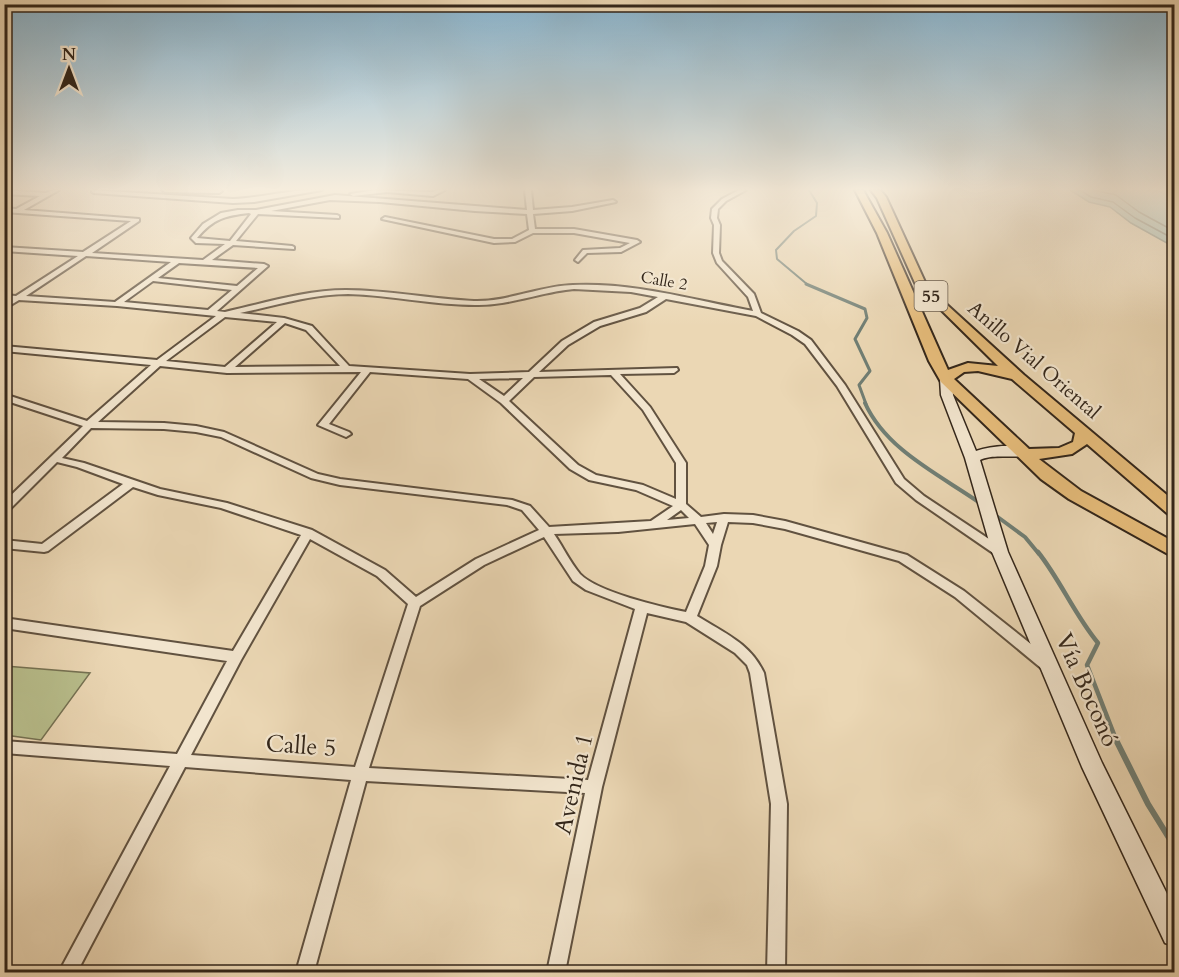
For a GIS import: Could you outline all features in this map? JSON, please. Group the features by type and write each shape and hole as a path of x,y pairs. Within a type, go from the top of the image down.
{"highway":[{"name":"55","path":"883,236 936,361 946,379 1023,453 1075,495 1174,550"},
{"name":"Anillo Vial Oriental","path":"898,236 920,283 930,295 1019,378 1174,510"},
{"path":"946,379 956,371 974,367 997,370 1019,378"},
{"path":"1023,453 1064,452 1080,444 1083,431"}],"main road":[{"name":"Vía Boconó","path":"946,379 947,395 972,458 1000,552 1093,767 1174,934"},
{"path":"972,458 993,450 1023,453"}],"street":[{"path":"4,307 113,236"},
{"path":"196,236 194,238 201,243 262,244 292,248"},
{"path":"205,262 231,243 237,236"},
{"path":"467,236 494,241 513,241 523,236"},
{"path":"578,260 585,251 621,250 637,242 602,236"},
{"path":"717,236 716,253 719,262 751,296 758,314"},
{"path":"4,249 264,266 211,312"},
{"path":"117,304 177,261"},
{"path":"151,279 239,288"},
{"name":"Calle 2","path":"222,315 308,296 346,292 475,303 506,301 553,289 574,287 631,290 758,314 808,342 841,385 900,481 1000,552"},
{"path":"504,401 565,343 597,324 643,310 665,296"},
{"path":"4,297 117,304 284,320 309,328 347,369"},
{"path":"4,509 89,425 156,365 222,315"},
{"path":"227,370 284,320"},
{"path":"4,348 156,365 227,370 347,369 470,377 674,370"},
{"path":"346,434 323,424 367,370"},
{"path":"613,372 647,409 681,463 681,505"},
{"path":"470,377 504,401 574,467 593,478 639,487 681,505 698,520 715,544"},
{"path":"4,398 89,425 175,427 224,435 315,476 340,482 508,502 526,508 546,531 577,578 590,587 642,607 690,618 740,649 752,662 757,674 779,804 776,972"},
{"path":"55,459 80,465 158,492 223,506 308,533 381,573 415,603"},
{"path":"4,544 38,549 50,544 131,483"},
{"path":"653,525 681,505"},
{"path":"690,618 711,566 715,544 724,518"},
{"path":"305,972 360,774 415,603 480,562 546,531 653,525 724,518 753,519 785,525 903,558 976,607 1048,666"},
{"path":"68,972 236,657 308,533"},
{"name":"Avenida 1","path":"555,972 594,787 642,607"},
{"path":"4,623 236,657"},
{"name":"Calle 5","path":"4,747 360,774 594,787"}],"green space":[{"path":"5,666 90,673 41,740 5,735"}],"water":[{"path":"1154,236 1174,236 1174,247"}],"waterway":[{"path":"790,236 776,250 777,259 808,285"},
{"path":"808,285 865,309 867,318 855,339 870,371 859,385 866,404"},
{"path":"865,403 874,420 900,448 980,503"},
{"path":"995,515 1025,537 1039,554"},
{"path":"1038,552 1098,643 1087,665 1117,742"},
{"path":"1117,742 1148,804 1174,846"}]}
